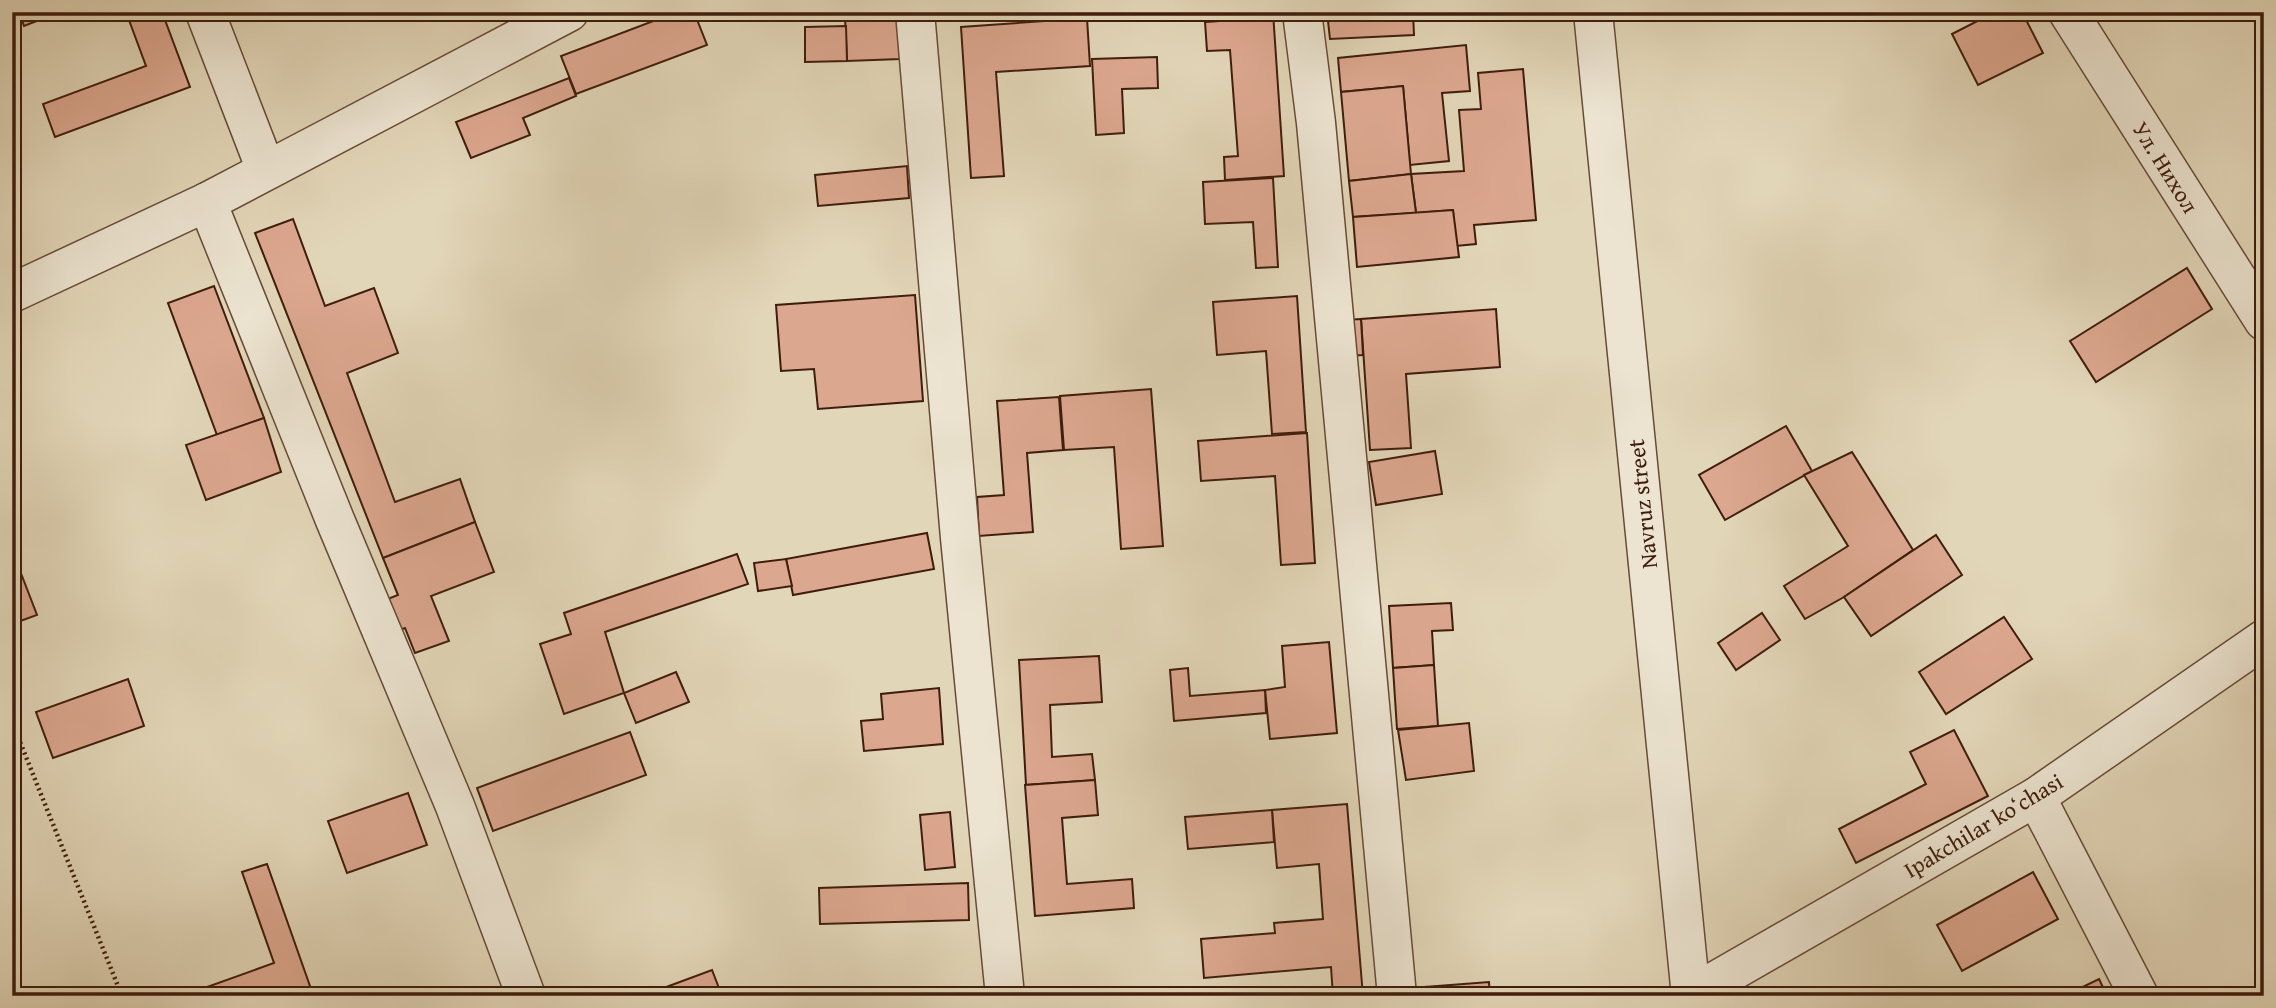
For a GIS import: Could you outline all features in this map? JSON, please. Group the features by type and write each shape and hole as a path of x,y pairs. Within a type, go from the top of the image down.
{"street":[{"path":"205,12 266,170"},
{"path":"12,293 207,202 569,12"},
{"path":"915,12 960,538 1005,996"},
{"path":"1302,12 1316,123 1397,996"},
{"name":"Navruz street","path":"1593,12 1691,996"},
{"name":"Ул. Нихол","path":"2068,12 2264,321"},
{"path":"207,202 335,520 456,806 527,996"},
{"name":"Ipakchilar koʻchasi","path":"1691,996 2036,797 2264,639"},
{"path":"2036,797 2139,996"}],"path":[{"path":"12,722 122,996"}],"building":[{"path":"19,12 60,12 24,26"},
{"path":"126,12 162,12 190,87 55,137 43,104 146,66"},
{"path":"677,12 694,12 707,45 576,94 561,56"},
{"path":"1219,12 1273,12 1284,176 1225,180 1224,157 1238,156 1230,50 1207,51 1205,22 1219,21"},
{"path":"1327,12 1413,12 1414,35 1330,39"},
{"path":"1995,12 2022,12 2043,53 1978,85 1952,34"},
{"path":"898,15 900,59 847,61 845,17"},
{"path":"1087,18 1090,66 996,72 1004,176 971,178 961,27"},
{"path":"846,26 847,61 805,62 805,27"},
{"path":"1466,45 1470,91 1442,93 1449,161 1410,165 1403,86 1341,92 1338,58"},
{"path":"1157,57 1158,88 1122,89 1124,133 1096,135 1092,59"},
{"path":"1523,69 1536,220 1474,225 1476,244 1456,246 1453,210 1416,213 1411,174 1464,171 1459,110 1481,109 1478,73"},
{"path":"569,78 576,96 523,118 530,135 471,158 456,122"},
{"path":"1403,86 1411,174 1349,181 1341,92"},
{"path":"907,166 909,198 818,206 815,175"},
{"path":"1411,174 1416,213 1353,217 1349,181"},
{"path":"1273,178 1278,267 1256,268 1253,222 1205,224 1203,182"},
{"path":"1453,210 1459,257 1357,267 1353,217"},
{"path":"293,219 325,306 374,288 398,353 347,373 395,502 460,479 475,522 383,558 255,233"},
{"path":"2187,268 2212,309 2096,382 2070,341"},
{"path":"214,286 264,418 217,435 168,303"},
{"path":"915,295 923,401 818,409 814,369 781,371 776,305"},
{"path":"1297,296 1306,432 1272,434 1266,351 1217,355 1213,302"},
{"path":"1496,309 1500,367 1406,374 1411,448 1370,450 1361,319"},
{"path":"1361,319 1363,355 1344,356 1342,320"},
{"path":"1151,389 1163,546 1121,549 1114,447 1064,450 1060,396"},
{"path":"1059,397 1063,450 1027,453 1033,532 979,536 977,497 1004,495 997,401"},
{"path":"264,418 281,472 206,500 186,445"},
{"path":"1786,426 1812,471 1725,520 1699,475"},
{"path":"1307,433 1315,563 1281,565 1275,476 1201,481 1198,441"},
{"path":"1435,451 1442,494 1376,505 1369,462"},
{"path":"1852,452 1913,550 1844,597 1805,619 1784,586 1848,546 1804,475"},
{"path":"475,522 494,572 431,596 449,641 415,653 405,628 392,633 380,602 398,595 383,558"},
{"path":"927,533 934,569 793,595 786,559"},
{"path":"1936,535 1962,575 1871,636 1844,597"},
{"path":"12,550 37,615 12,624"},
{"path":"737,554 748,584 605,632 624,693 564,714 540,644 571,634 564,613"},
{"path":"786,559 792,586 758,591 754,563"},
{"path":"1451,603 1453,630 1432,631 1434,665 1393,668 1389,606"},
{"path":"1762,613 1780,640 1736,670 1718,643"},
{"path":"2004,617 2032,659 1946,714 1919,672"},
{"path":"1329,642 1337,733 1270,739 1265,690 1285,687 1282,646"},
{"path":"1099,656 1102,702 1050,705 1052,757 1092,754 1095,780 1026,785 1019,660"},
{"path":"1434,665 1438,726 1397,729 1393,668"},
{"path":"1188,668 1190,696 1265,690 1266,713 1174,721 1170,670"},
{"path":"676,672 689,702 636,723 624,693"},
{"path":"128,679 144,726 53,758 36,712"},
{"path":"939,688 943,744 864,751 861,721 883,719 881,694"},
{"path":"1469,723 1474,771 1406,780 1398,730"},
{"path":"1954,730 1988,796 1856,863 1839,829 1926,784 1910,752"},
{"path":"630,732 646,775 493,831 477,788"},
{"path":"1095,780 1098,815 1062,818 1067,884 1132,879 1134,908 1035,916 1025,785"},
{"path":"408,793 427,845 347,873 328,821"},
{"path":"1347,804 1363,996 1333,996 1331,967 1204,978 1201,939 1275,933 1274,923 1323,919 1319,864 1277,868 1272,810"},
{"path":"1272,810 1274,842 1188,849 1185,817"},
{"path":"950,812 955,867 925,870 920,815"},
{"path":"267,864 311,989 291,996 182,996 274,963 242,872"},
{"path":"2033,872 2058,919 1962,971 1937,925"},
{"path":"968,883 969,920 820,924 819,888"},
{"path":"712,970 722,996 642,996"},
{"path":"2099,979 2107,996 2064,996"},
{"path":"1489,982 1490,996 1426,996 1425,987"}]}
